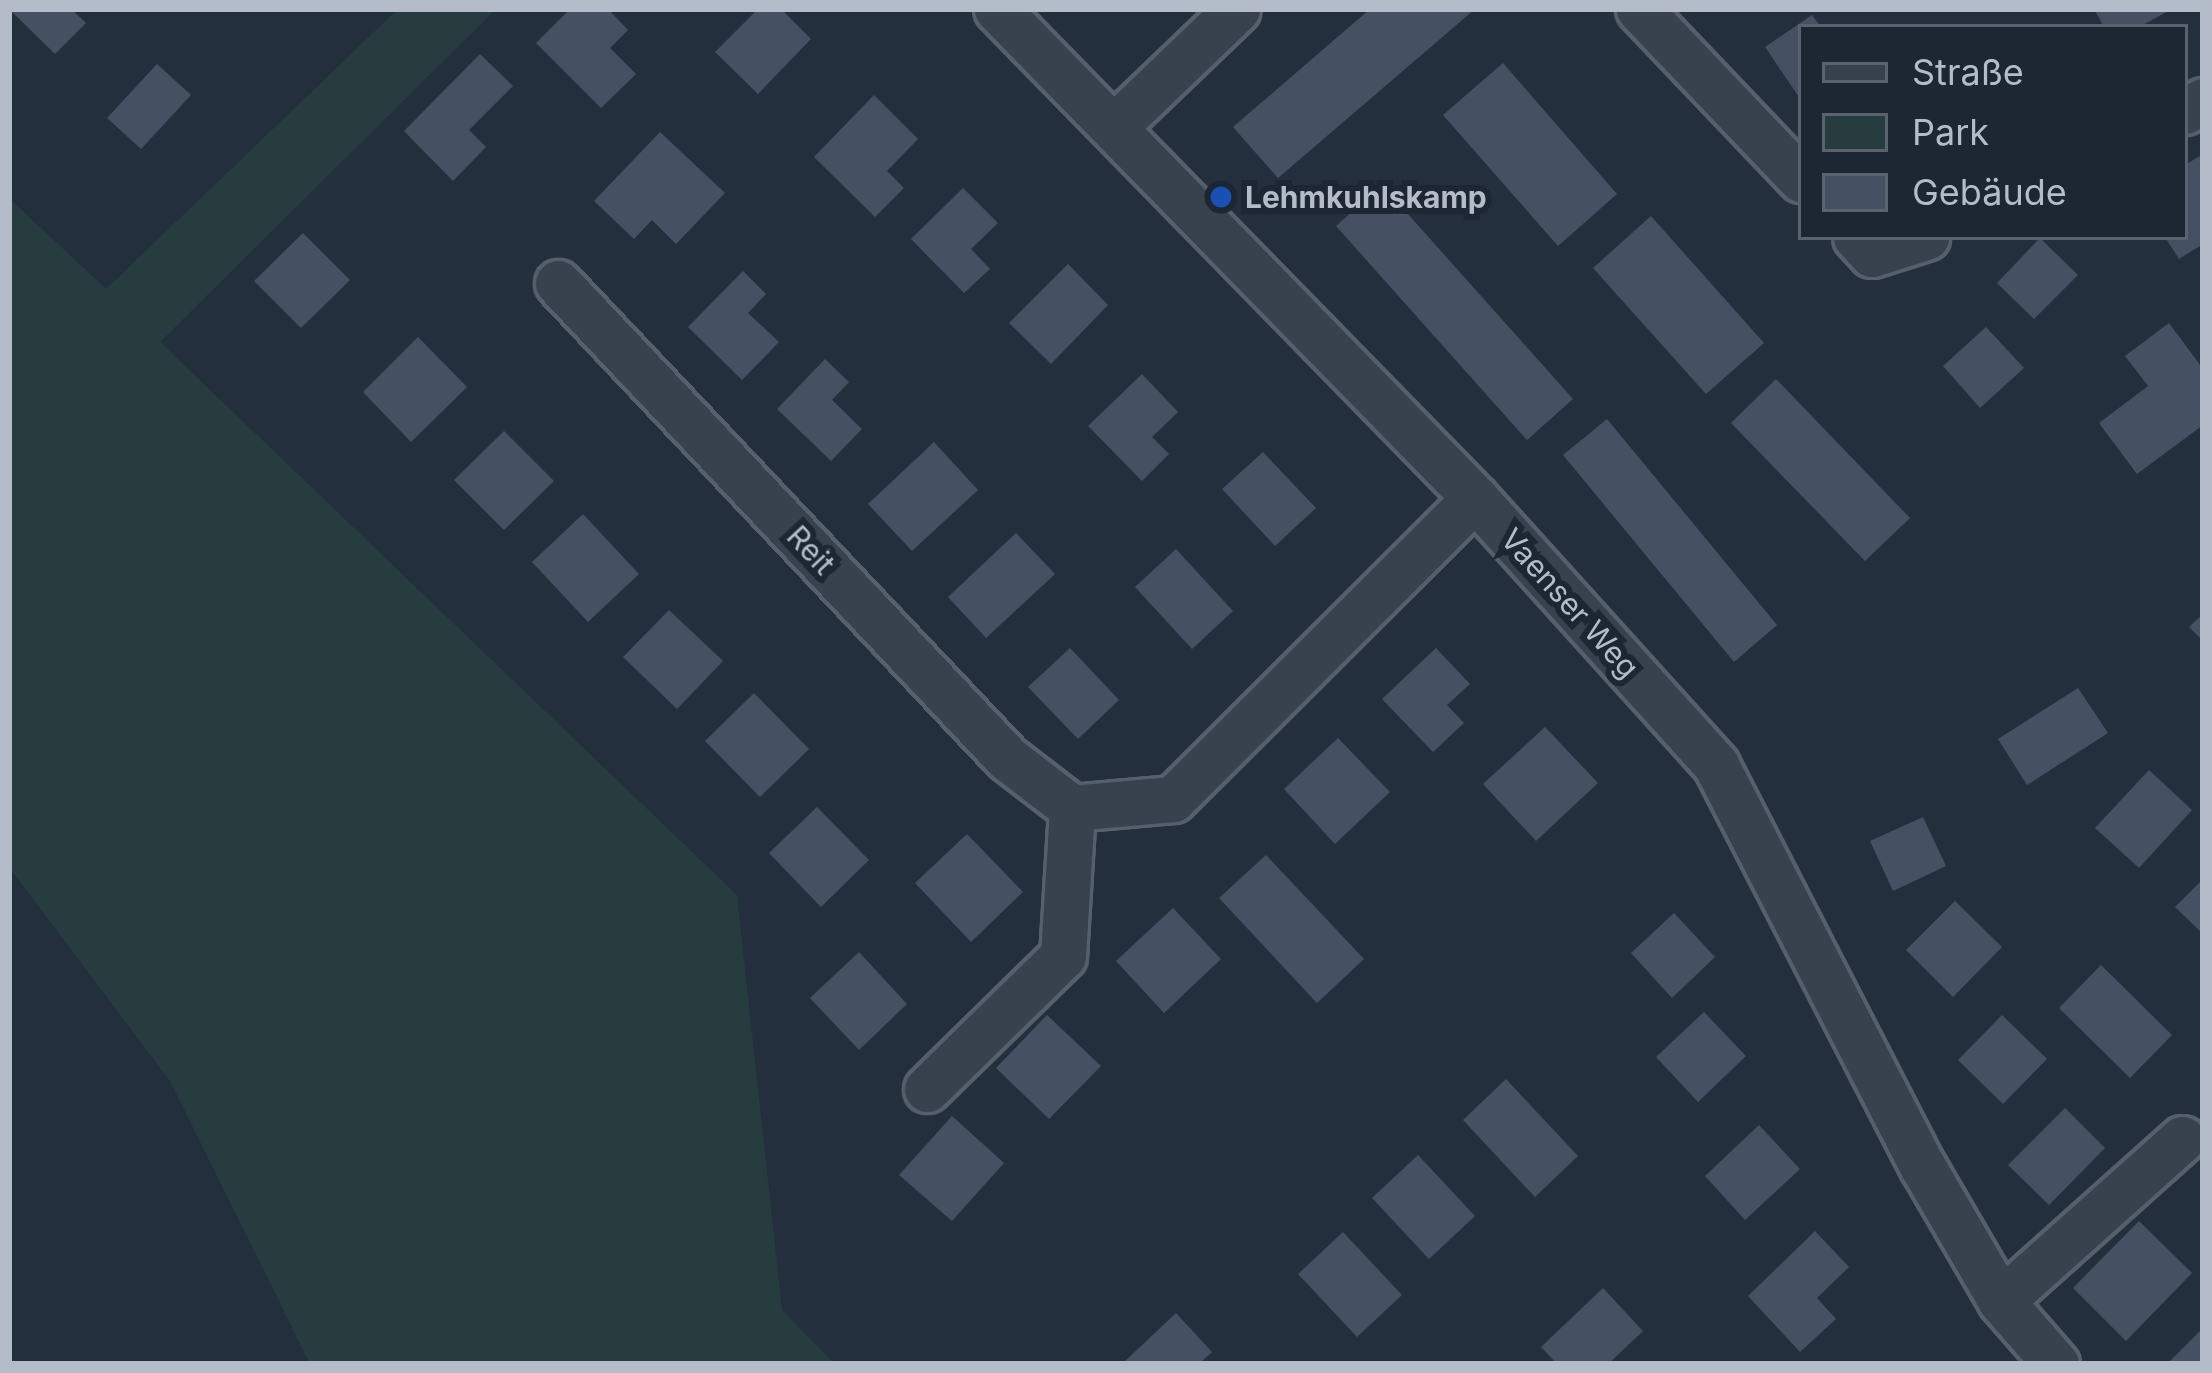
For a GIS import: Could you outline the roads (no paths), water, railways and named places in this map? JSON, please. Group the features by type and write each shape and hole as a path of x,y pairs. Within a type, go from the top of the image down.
{"street":[{"name":"Vaenser Weg","path":"997,9 1475,498 1716,765 2001,1301 2056,1364"},
{"path":"1114,127 1238,9"},
{"path":"1639,9 1798,176"},
{"path":"1864,246 1905,240"},
{"name":"Reit","path":"558,283 1007,758 1072,808"},
{"path":"927,1089 1063,956 1072,808 1173,799 1475,498"},
{"path":"2001,1301 2182,1139"}],"place":[{"name":"Lehmkuhlskamp","path":"1221,197"}]}
